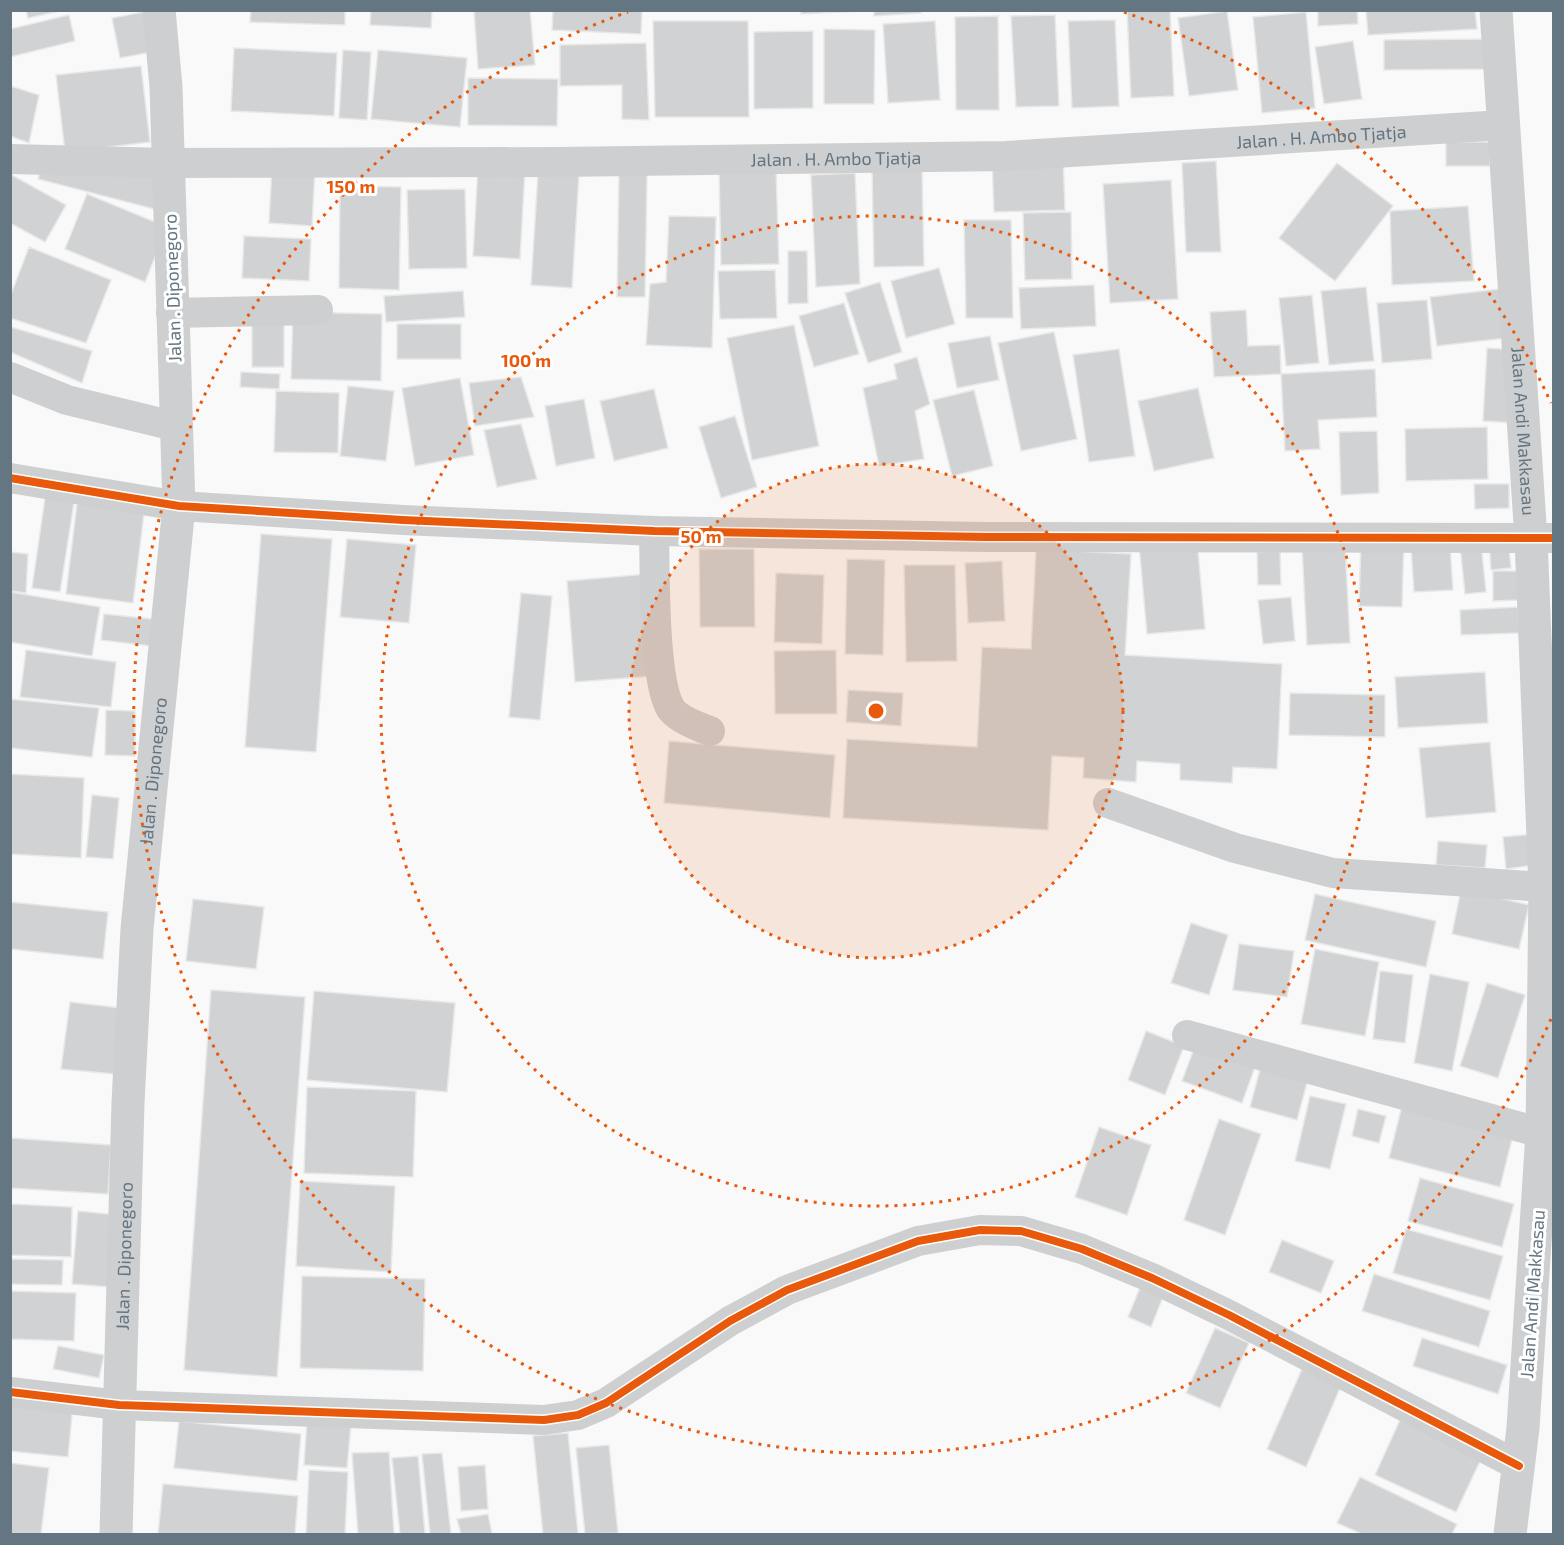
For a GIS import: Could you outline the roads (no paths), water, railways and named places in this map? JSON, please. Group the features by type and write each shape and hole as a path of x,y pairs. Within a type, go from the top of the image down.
{"street":[{"name":"Jalan . Diponegoro","path":"116,1534 128,1102 137,929 179,506 178,427 171,313 166,87 159,10"},
{"name":"Jalan Andi Makkasau","path":"1496,10 1503,125 1542,539 1545,687 1542,1133 1519,1466 1510,1534"},
{"name":"Jalan . H. Ambo Tjatja","path":"10,159 168,163 557,162 1006,156 1503,125"},
{"path":"171,313 318,310"},
{"path":"10,377 67,400 178,427"},
{"path":"10,478 179,506 403,520 654,531 985,537 1542,539"},
{"path":"654,531 658,649 665,696 672,710 710,731"},
{"path":"1108,803 1235,848 1333,873 1545,887"},
{"path":"1187,1035 1542,1133"},
{"path":"10,1392 119,1406 544,1420 578,1415 606,1403 730,1322 787,1290 918,1241 958,1232 1011,1231 1082,1249 1152,1278 1519,1466"}]}
